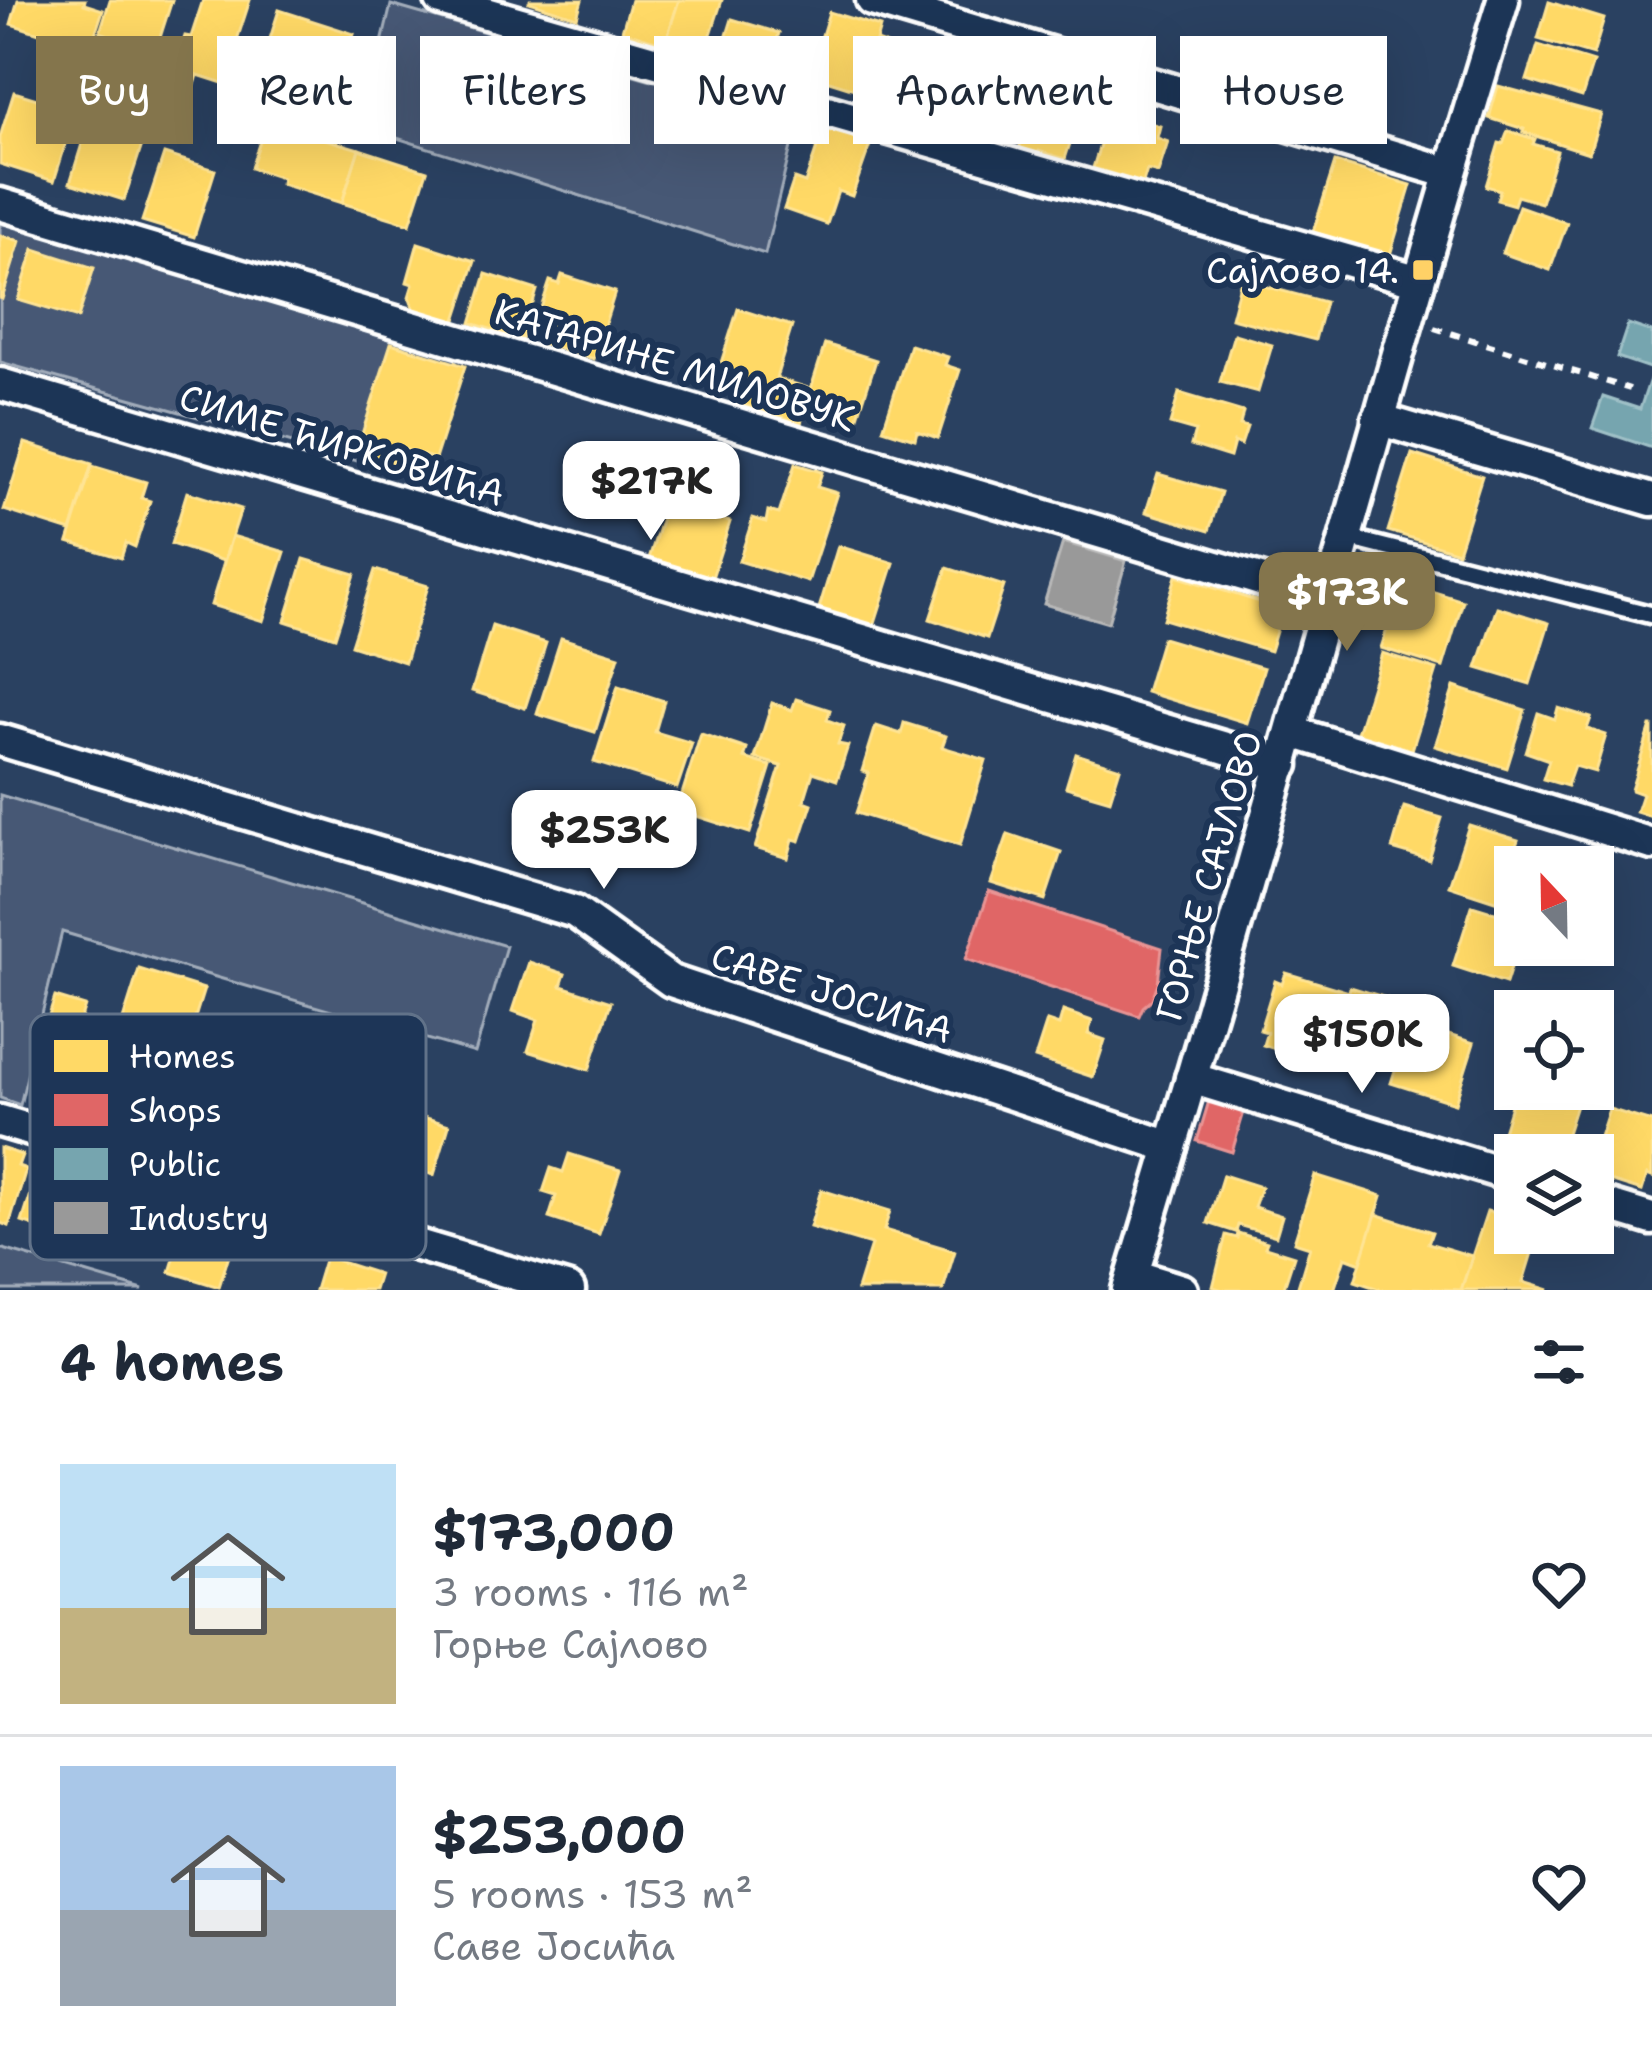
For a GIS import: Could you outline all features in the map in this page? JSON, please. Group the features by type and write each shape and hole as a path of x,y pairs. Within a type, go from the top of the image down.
{"street":[{"path":"440,0 1419,281"},
{"path":"872,0 1450,173"},
{"name":"ГОРЊЕ САЈЛОВО","path":"1131,1282 1503,0"},
{"name":"КАТАРИНЕ МИЛОВУК","path":"0,204 1327,600"},
{"name":"СИМЕ ЋИРКОВИЋА","path":"0,384 1283,765"},
{"path":"1378,419 1652,500"},
{"path":"1292,732 1652,844"},
{"name":"САВЕ ЈОСИЋА","path":"0,740 575,912 671,981 1171,1148"},
{"path":"1191,1078 1494,1171"},
{"path":"0,1121 30,1130"},
{"path":"1614,1207 1652,1219"},
{"path":"426,1248 569,1290"},
{"path":"1131,1282 1182,1290"}],"lane":[{"path":"1345,537 1652,615"}],"path":[{"path":"1407,320 1630,389"}],"shaded area":[{"path":"391,5 499,36 420,36 420,144 630,144 630,74 654,81 654,144 792,144 765,254 396,138 396,36 384,36"},
{"path":"0,214 459,351 422,479 0,362"},
{"path":"0,795 506,946 475,1053 426,1039 426,1014 342,1014 62,932 42,1014 30,1014 30,1064 20,1105 0,1098"},
{"path":"0,1248 143,1290 0,1290"}],"building: Homes":[{"path":"18,0 85,0 84,4 103,10 94,36 49,36 11,24"},
{"path":"110,0 172,0 160,36 100,32"},
{"path":"203,0 250,0 238,36 217,36 217,81 198,75 193,84 191,36"},
{"path":"530,0 582,0 577,17"},
{"path":"631,0 679,0 668,36 654,36 654,41 622,31"},
{"path":"679,0 722,0 710,36 668,36"},
{"path":"1549,2 1604,19 1593,55 1538,39"},
{"path":"279,10 354,34 353,36 271,36"},
{"path":"829,12 880,27 877,36 853,36 853,88 829,81 829,36 822,36"},
{"path":"732,19 779,33 778,36 727,36"},
{"path":"1538,45 1593,62 1582,97 1527,80"},
{"path":"1498,86 1601,114 1589,153 1489,118"},
{"path":"14,92 36,99 36,144 66,144 54,181 0,164 0,137"},
{"path":"1156,125 1160,126 1157,138 1168,142 1158,173 1147,170 1143,183 1093,168 1100,144 1156,144"},
{"path":"829,129 853,136 853,144 870,144 852,196 838,191 827,224 784,209 794,179 805,183 818,144 829,144"},
{"path":"1508,131 1557,151 1541,203 1517,196 1514,205 1497,200 1500,190 1486,186 1499,143 1503,144"},
{"path":"82,144 142,144 124,200 70,183"},
{"path":"259,144 342,144 359,149 342,203 281,184 282,178 251,168"},
{"path":"966,144 999,144 996,153"},
{"path":"1021,144 1070,144 1065,159 1039,151 1036,158 1018,152"},
{"path":"359,149 427,171 410,224 342,203"},
{"path":"164,154 215,170 194,237 142,221"},
{"path":"1335,162 1411,185 1390,255 1313,232"},
{"path":"1519,206 1567,223 1550,270 1502,253"},
{"path":"0,235 20,241 2,299 0,298"},
{"path":"418,243 475,261 455,323 415,311 409,297 413,284 407,282"},
{"path":"34,249 94,268 78,318 18,300"},
{"path":"486,274 537,290 522,339 471,323"},
{"path":"562,275 615,292 594,359 541,343 551,311 541,308 550,281 559,284"},
{"path":"1241,280 1325,302 1315,340 1231,318"},
{"path":"738,309 792,326 776,378 811,389 801,423 738,403 741,393 714,385"},
{"path":"1234,334 1272,345 1258,392 1220,382"},
{"path":"391,343 465,366 435,459 397,447 391,466 368,459 375,438 362,434"},
{"path":"825,344 876,360 855,426 804,411"},
{"path":"910,345 948,357 945,365 960,370 938,438 917,431 915,439 883,429"},
{"path":"1179,393 1243,412 1240,425 1247,427 1241,445 1234,442 1230,457 1191,445 1195,431 1170,424"},
{"path":"25,443 92,464 71,531 4,510"},
{"path":"1412,454 1482,476 1458,552 1388,531"},
{"path":"795,464 822,472 817,487 837,493 808,582 739,561 753,518 766,522 768,511 779,514"},
{"path":"92,466 146,482 141,498 150,501 135,547 126,543 121,558 68,542"},
{"path":"1158,474 1221,492 1209,531 1146,512"},
{"path":"187,492 241,509 224,561 171,544"},
{"path":"667,502 730,522 710,584 647,565"},
{"path":"232,536 285,552 263,621 211,605"},
{"path":"838,546 894,563 872,632 817,615"},
{"path":"304,559 355,574 335,637 285,621"},
{"path":"947,568 1004,586 987,638 930,619"},
{"path":"375,570 428,586 405,662 351,645"},
{"path":"1176,576 1283,609 1270,651 1163,619"},
{"path":"1402,582 1463,601 1443,667 1381,648"},
{"path":"1497,607 1549,623 1530,684 1477,668"},
{"path":"492,626 546,643 525,708 472,691"},
{"path":"561,638 619,656 595,732 537,714"},
{"path":"1162,638 1264,668 1247,723 1146,692"},
{"path":"1382,653 1437,670 1412,750 1357,733"},
{"path":"618,686 664,701 655,732 692,743 677,788 594,762"},
{"path":"1454,687 1525,710 1507,768 1435,746"},
{"path":"796,699 830,710 827,720 844,726 838,744 848,746 837,780 813,772 804,801 812,804 800,841 793,839 788,858 755,848 781,766 755,758 772,703 792,710"},
{"path":"1558,708 1591,718 1587,729 1606,735 1595,772 1574,766 1567,786 1543,779 1549,760 1526,752 1538,713 1555,719"},
{"path":"904,723 946,736 942,747 986,760 960,845 856,813 869,773 862,771 876,726 901,734"},
{"path":"1651,726 1652,817 1636,812 1642,794 1631,790"},
{"path":"701,734 747,749 744,758 771,766 750,833 677,810"},
{"path":"1076,754 1120,768 1110,800 1066,787"},
{"path":"1404,807 1442,818 1429,860 1392,849"},
{"path":"1469,825 1518,840 1516,846 1494,846 1494,901 1449,886"},
{"path":"1008,834 1061,852 1045,900 991,883"},
{"path":"1472,906 1494,913 1494,966 1511,966 1506,983 1453,966"},
{"path":"529,962 565,974 561,986 611,1002 589,1070 528,1051 538,1020 513,1011"},
{"path":"139,969 204,989 196,1014 125,1014"},
{"path":"1286,973 1397,1001 1386,1036 1343,1022 1329,1066 1263,1045 1267,1032 1260,1030 1275,981 1282,984"},
{"path":"55,997 85,1006 82,1014 50,1014"},
{"path":"1063,1011 1092,1021 1088,1034 1105,1040 1093,1077 1035,1058 1047,1021 1059,1025"},
{"path":"1410,1023 1474,1043 1455,1103 1391,1083"},
{"path":"1510,1110 1574,1110 1567,1134 1502,1134"},
{"path":"1609,1110 1652,1122 1652,1177 1647,1175 1642,1191 1614,1182 1614,1134 1601,1134"},
{"path":"426,1118 449,1125 434,1175 426,1173"},
{"path":"0,1148 22,1155 18,1166 26,1169 9,1226 0,1223"},
{"path":"569,1154 620,1170 599,1234 549,1218 556,1196 543,1192 551,1168 563,1172"},
{"path":"1223,1175 1261,1187 1254,1207 1282,1216 1276,1236 1238,1225 1236,1232 1208,1223"},
{"path":"1315,1175 1382,1196 1361,1263 1345,1257 1334,1290 1297,1290 1310,1247 1294,1242"},
{"path":"821,1190 890,1211 884,1230 955,1251 943,1290 857,1290 871,1245 810,1227"},
{"path":"30,1197 30,1225 22,1222"},
{"path":"1487,1211 1494,1213 1494,1254 1532,1254 1523,1282 1549,1290 1461,1290"},
{"path":"1376,1214 1432,1232 1428,1243 1472,1256 1461,1290 1382,1290 1355,1281"},
{"path":"1238,1233 1294,1256 1283,1290 1213,1287 1226,1235 1237,1238"},
{"path":"174,1260 227,1260 219,1287 170,1272"},
{"path":"324,1260 379,1274 374,1290 315,1290"}],"building: Shops":[{"path":"989,891 1162,948 1152,999 1139,1016 966,959"},
{"path":"1209,1101 1244,1112 1232,1152 1197,1141"}],"building: Public":[{"path":"1628,324 1652,332 1652,369 1617,357"},
{"path":"1652,373 1652,448 1592,428 1603,397 1640,409"}],"building: Industry":[{"path":"1063,542 1126,561 1108,623 1044,604"}],"place":[{"name":"Сајлово 14.","path":"1423,270"}]}
